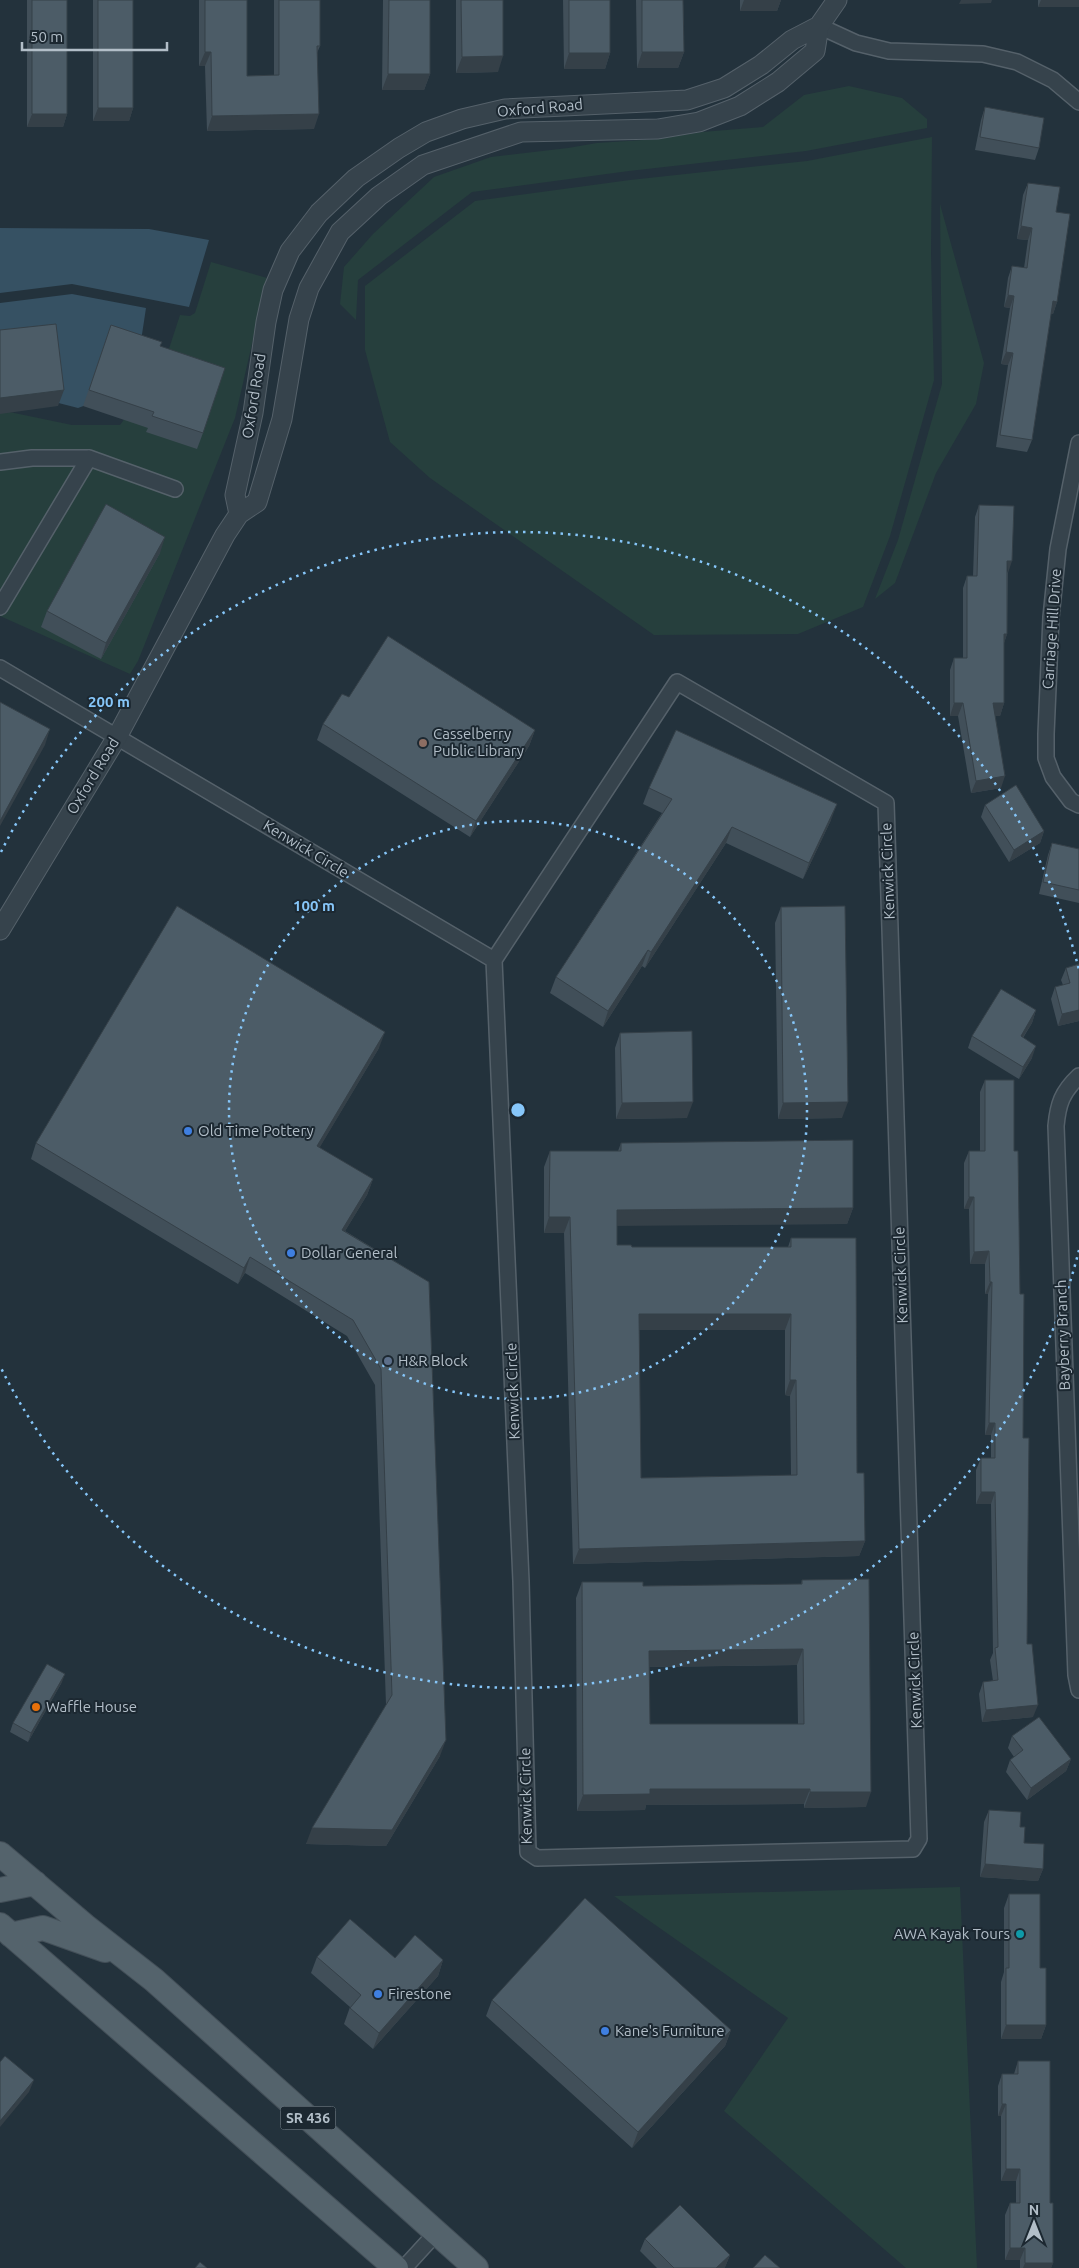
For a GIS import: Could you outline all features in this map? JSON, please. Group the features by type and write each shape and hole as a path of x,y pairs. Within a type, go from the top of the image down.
{"main road":[{"name":"SR 436","path":"0,1854 125,1957 476,2268"},
{"path":"0,1890 35,1883"},
{"path":"5,1930 43,1928 125,1957"},
{"path":"5,1930 396,2268"}],"street":[{"name":"Oxford Road","path":"0,930 117,737 239,514 257,502 282,420 299,319 309,288 340,232 380,196 423,165 521,132 658,128 707,119 740,106 778,82 815,51 819,26 837,0"},
{"name":"Oxford Road","path":"239,514 236,495 253,413 266,322 273,290 290,251 319,213 356,178 426,132 462,119 505,109 687,100 724,88 761,65 792,40 819,26"},
{"path":"819,26 856,43 889,51 983,54 1017,62 1054,80 1079,102"},
{"name":"Carriage Hill Drive","path":"1079,443 1058,550 1052,617 1046,734 1046,758 1054,777 1071,801 1079,805"},
{"path":"0,462 32,458 89,458 175,489"},
{"path":"0,607 89,458"},
{"name":"Kenwick Circle","path":"0,668 494,960"},
{"name":"Kenwick Circle","path":"677,682 886,803 918,1800 919,1839 913,1849 537,1858 528,1852 521,1582 494,960 677,682"},
{"name":"Bayberry Branch","path":"1079,1076 1071,1083 1058,1104 1056,1126 1076,1675 1079,1690"},
{"path":"404,2268 437,2232"}],"green space":[{"path":"849,86 902,98 927,119 927,128 806,151 629,171 472,192 358,280 356,320 340,304 344,267 373,234 434,177 491,157 597,143 658,139 702,132 763,127 804,95"},
{"path":"932,137 931,254 934,380 890,536 863,607 798,634 654,635 430,478 390,442 365,350 365,286 475,201 630,180 807,161"},
{"path":"940,204 984,363 976,404 936,473 895,583 875,599 898,540 942,384"},
{"path":"211,262 267,278 235,418 138,661 130,674 0,616 0,410 72,425 120,425 163,367 180,315 190,316 195,313"},
{"path":"960,1887 977,2268 906,2268 724,2111 788,2018 614,1896"}],"water":[{"path":"0,228 149,229 209,240 189,307 72,284 0,293"},
{"path":"72,294 146,308 134,387 78,408 0,388 0,303"}],"building":[{"path":"32,0 67,0 67,114 32,114"},
{"path":"98,0 133,0 133,108 98,108"},
{"path":"205,0 247,0 247,76 279,75 279,0 320,0 320,46 317,46 319,114 212,116 211,52 205,52"},
{"path":"389,0 430,0 430,74 388,74"},
{"path":"461,0 503,0 503,56 462,57"},
{"path":"569,0 610,0 610,53 569,53"},
{"path":"642,0 683,0 684,52 642,52"},
{"path":"985,107 1044,118 1039,148 980,137"},
{"path":"1028,183 1060,187 1056,212 1070,214 1057,302 1053,301 1032,440 1000,435 1013,353 1006,352 1014,296 1008,295 1012,266 1027,268 1032,228 1021,226"},
{"path":"56,324 64,390 0,398 0,330"},
{"path":"111,325 162,342 160,346 225,368 203,433 152,416 154,412 89,390"},
{"path":"106,504 165,537 106,643 47,611"},
{"path":"979,505 1014,506 1012,561 1007,561 1007,634 1004,634 1004,703 993,703 1005,776 976,781 963,703 954,703 954,658 967,658 967,576 977,576"},
{"name":"Casselberry Public Library","path":"388,636 535,730 476,821 323,724 342,694 349,697"},
{"path":"0,702 50,729 0,821"},
{"path":"676,730 837,804 809,863 732,827 651,952 648,950 608,1011 556,977 672,799 649,788"},
{"path":"1016,785 1044,831 1014,850 985,805"},
{"path":"1052,843 1079,849 1079,890 1043,882"},
{"path":"177,906 385,1032 317,1146 373,1179 342,1230 429,1282 446,1740 392,1830 312,1828 392,1695 381,1369 353,1320 250,1257 244,1268 36,1143"},
{"path":"845,906 848,1102 783,1103 781,907"},
{"path":"1079,964 1079,1010 1062,1014 1055,987 1070,983 1066,968"},
{"path":"1001,989 1036,1010 1021,1036 1036,1046 1023,1067 972,1036"},
{"path":"692,1031 693,1102 622,1103 620,1033"},
{"path":"985,1080 1014,1080 1014,1151 1018,1151 1020,1294 1024,1294 1023,1438 1029,1438 1027,1644 1032,1644 1038,1705 986,1710 983,1682 998,1680 995,1648 998,1647 995,1492 981,1492 981,1458 995,1458 995,1423 989,1423 992,1282 990,1282 989,1251 974,1252 974,1197 969,1197 969,1151 985,1151"},
{"path":"853,1140 853,1208 617,1210 617,1245 631,1245 632,1247 791,1247 791,1238 856,1238 857,1473 864,1473 865,1541 579,1549 570,1217 549,1217 550,1151 621,1151 621,1143","holes":["639,1314 791,1314 790,1380 796,1380 797,1475 641,1478"]},
{"path":"869,1579 871,1792 810,1792 810,1789 650,1789 650,1794 583,1795 582,1582 643,1582 643,1586 802,1584 802,1580","holes":["803,1649 804,1724 650,1724 649,1651"]},
{"name":"Waffle House","path":"47,1664 65,1674 31,1733 13,1723"},
{"path":"1039,1717 1071,1759 1031,1788 1010,1760 1023,1750 1012,1736"},
{"path":"989,1810 1021,1812 1020,1827 1025,1827 1024,1843 1044,1844 1043,1869 985,1864"},
{"path":"1009,1894 1040,1894 1040,1968 1046,1968 1046,2025 1006,2025 1006,1968 1009,1968"},
{"name":"Kane's Furniture","path":"585,1898 731,2030 638,2132 492,2000"},
{"name":"Firestone","path":"350,1919 395,1958 415,1935 443,1960 379,2033 350,2008 361,1995 317,1957"},
{"path":"5,2056 34,2080 0,2121 0,2062"},
{"path":"1018,2061 1050,2061 1050,2203 1053,2203 1053,2263 1025,2263 1025,2248 1010,2248 1010,2203 1020,2203 1020,2169 1006,2169 1006,2104 1002,2104 1002,2074 1018,2074"},
{"path":"680,2205 730,2255 716,2268 674,2268 645,2239"},
{"path":"765,2255 780,2268 753,2268"},
{"path":"200,2262 207,2268 195,2268"}],"place":[{"name":"Casselberry Public Library","path":"423,743"},
{"name":"Old Time Pottery","path":"188,1131"},
{"name":"Dollar General","path":"291,1253"},
{"name":"H&R Block","path":"388,1361"},
{"name":"Waffle House","path":"36,1707"},
{"name":"AWA Kayak Tours","path":"1020,1934"},
{"name":"Firestone","path":"378,1994"},
{"name":"Kane's Furniture","path":"605,2031"}]}
